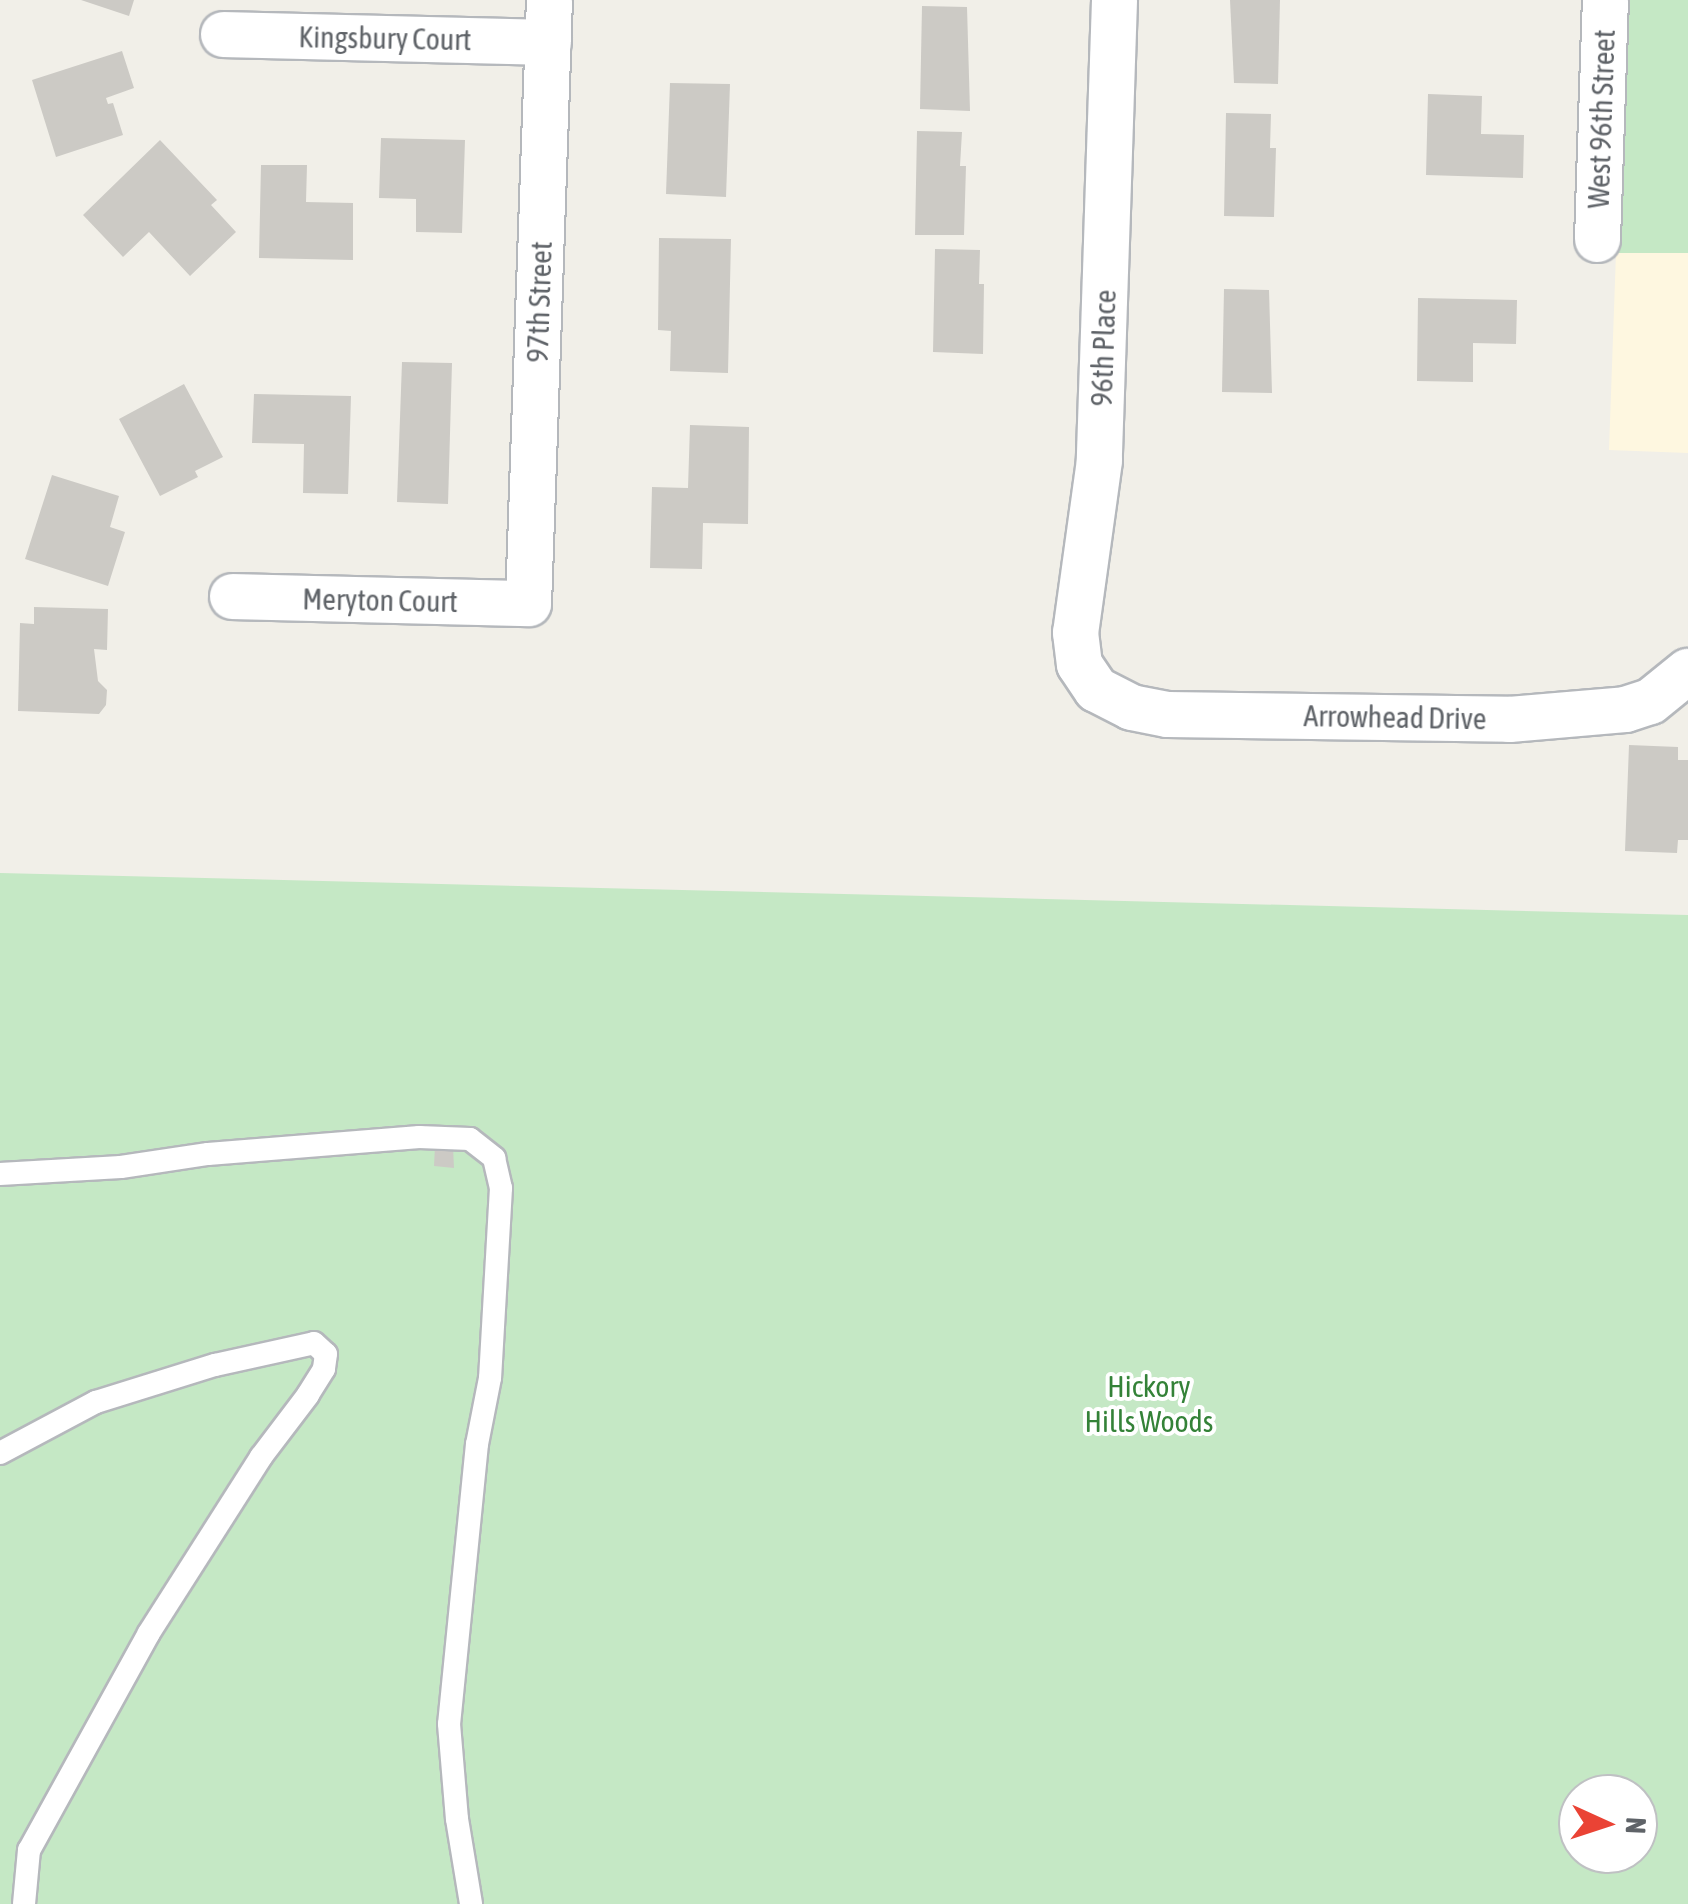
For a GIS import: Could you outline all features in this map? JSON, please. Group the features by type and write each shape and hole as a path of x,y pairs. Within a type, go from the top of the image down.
{"street":[{"name":"96th Place","path":"1096,689 1080,664 1075,632 1099,460 1114,0"},
{"name":"West 96th Street","path":"1598,239 1605,0"},
{"name":"Kingsbury Court","path":"223,34 548,21"},
{"name":"97th Street","path":"528,603 548,21"},
{"name":"Meryton Court","path":"232,596 528,603"},
{"name":"Arrowhead Drive","path":"1096,689 1131,706 1167,714 1509,719 1625,709 1650,701 1687,671"}],"lane":[{"path":"0,1174 121,1167 208,1154 420,1137 470,1140 494,1158 501,1188 490,1378 456,1624 449,1724 471,1904"},
{"path":"0,1452 96,1402 215,1365 314,1343 326,1354 324,1370 261,1457 149,1633 29,1850 24,1904"}],"shaded area":[{"path":"1616,253 1688,253 1688,453 1609,450"}],"green space":[{"path":"1623,0 1688,0 1688,253 1616,253"},
{"name":"Hickory Hills Woods","path":"0,873 1688,915 1688,1904 0,1904"}],"building":[{"path":"81,0 134,0 129,16"},
{"path":"1230,0 1280,0 1278,84 1234,83"},
{"path":"922,6 967,7 970,111 920,109"},
{"path":"122,51 134,88 106,98 108,104 113,103 123,135 56,157 32,80"},
{"path":"670,83 730,84 726,197 666,194"},
{"path":"1428,94 1482,96 1481,134 1524,135 1523,178 1426,175"},
{"path":"1226,113 1271,114 1270,148 1276,148 1274,217 1224,216"},
{"path":"917,131 962,132 960,166 966,166 964,235 915,235"},
{"path":"381,138 465,140 462,233 416,232 416,199 379,198"},
{"path":"160,140 217,200 211,205 236,232 190,276 149,232 123,257 83,215"},
{"path":"261,165 307,165 306,202 353,203 353,260 259,258"},
{"path":"659,238 731,239 728,373 670,371 671,331 658,330"},
{"path":"935,249 980,250 979,284 984,284 983,354 933,352"},
{"path":"1224,289 1269,290 1272,393 1222,392"},
{"path":"1418,298 1517,300 1516,344 1473,343 1473,382 1417,381"},
{"path":"402,362 452,363 448,504 397,502"},
{"path":"184,384 223,457 195,471 198,477 160,496 119,419"},
{"path":"254,394 351,396 348,494 303,493 304,444 252,443"},
{"path":"690,425 749,427 748,524 703,523 702,569 650,568 652,487 688,488"},
{"path":"52,475 119,496 110,527 125,532 108,586 25,559"},
{"path":"34,607 108,609 107,650 94,649 98,681 107,690 106,705 99,714 18,711 20,623 34,624"},
{"path":"1629,745 1678,747 1678,760 1688,760 1688,840 1678,840 1677,853 1625,851"},
{"path":"435,1146 453,1147 454,1168 434,1166"}]}
